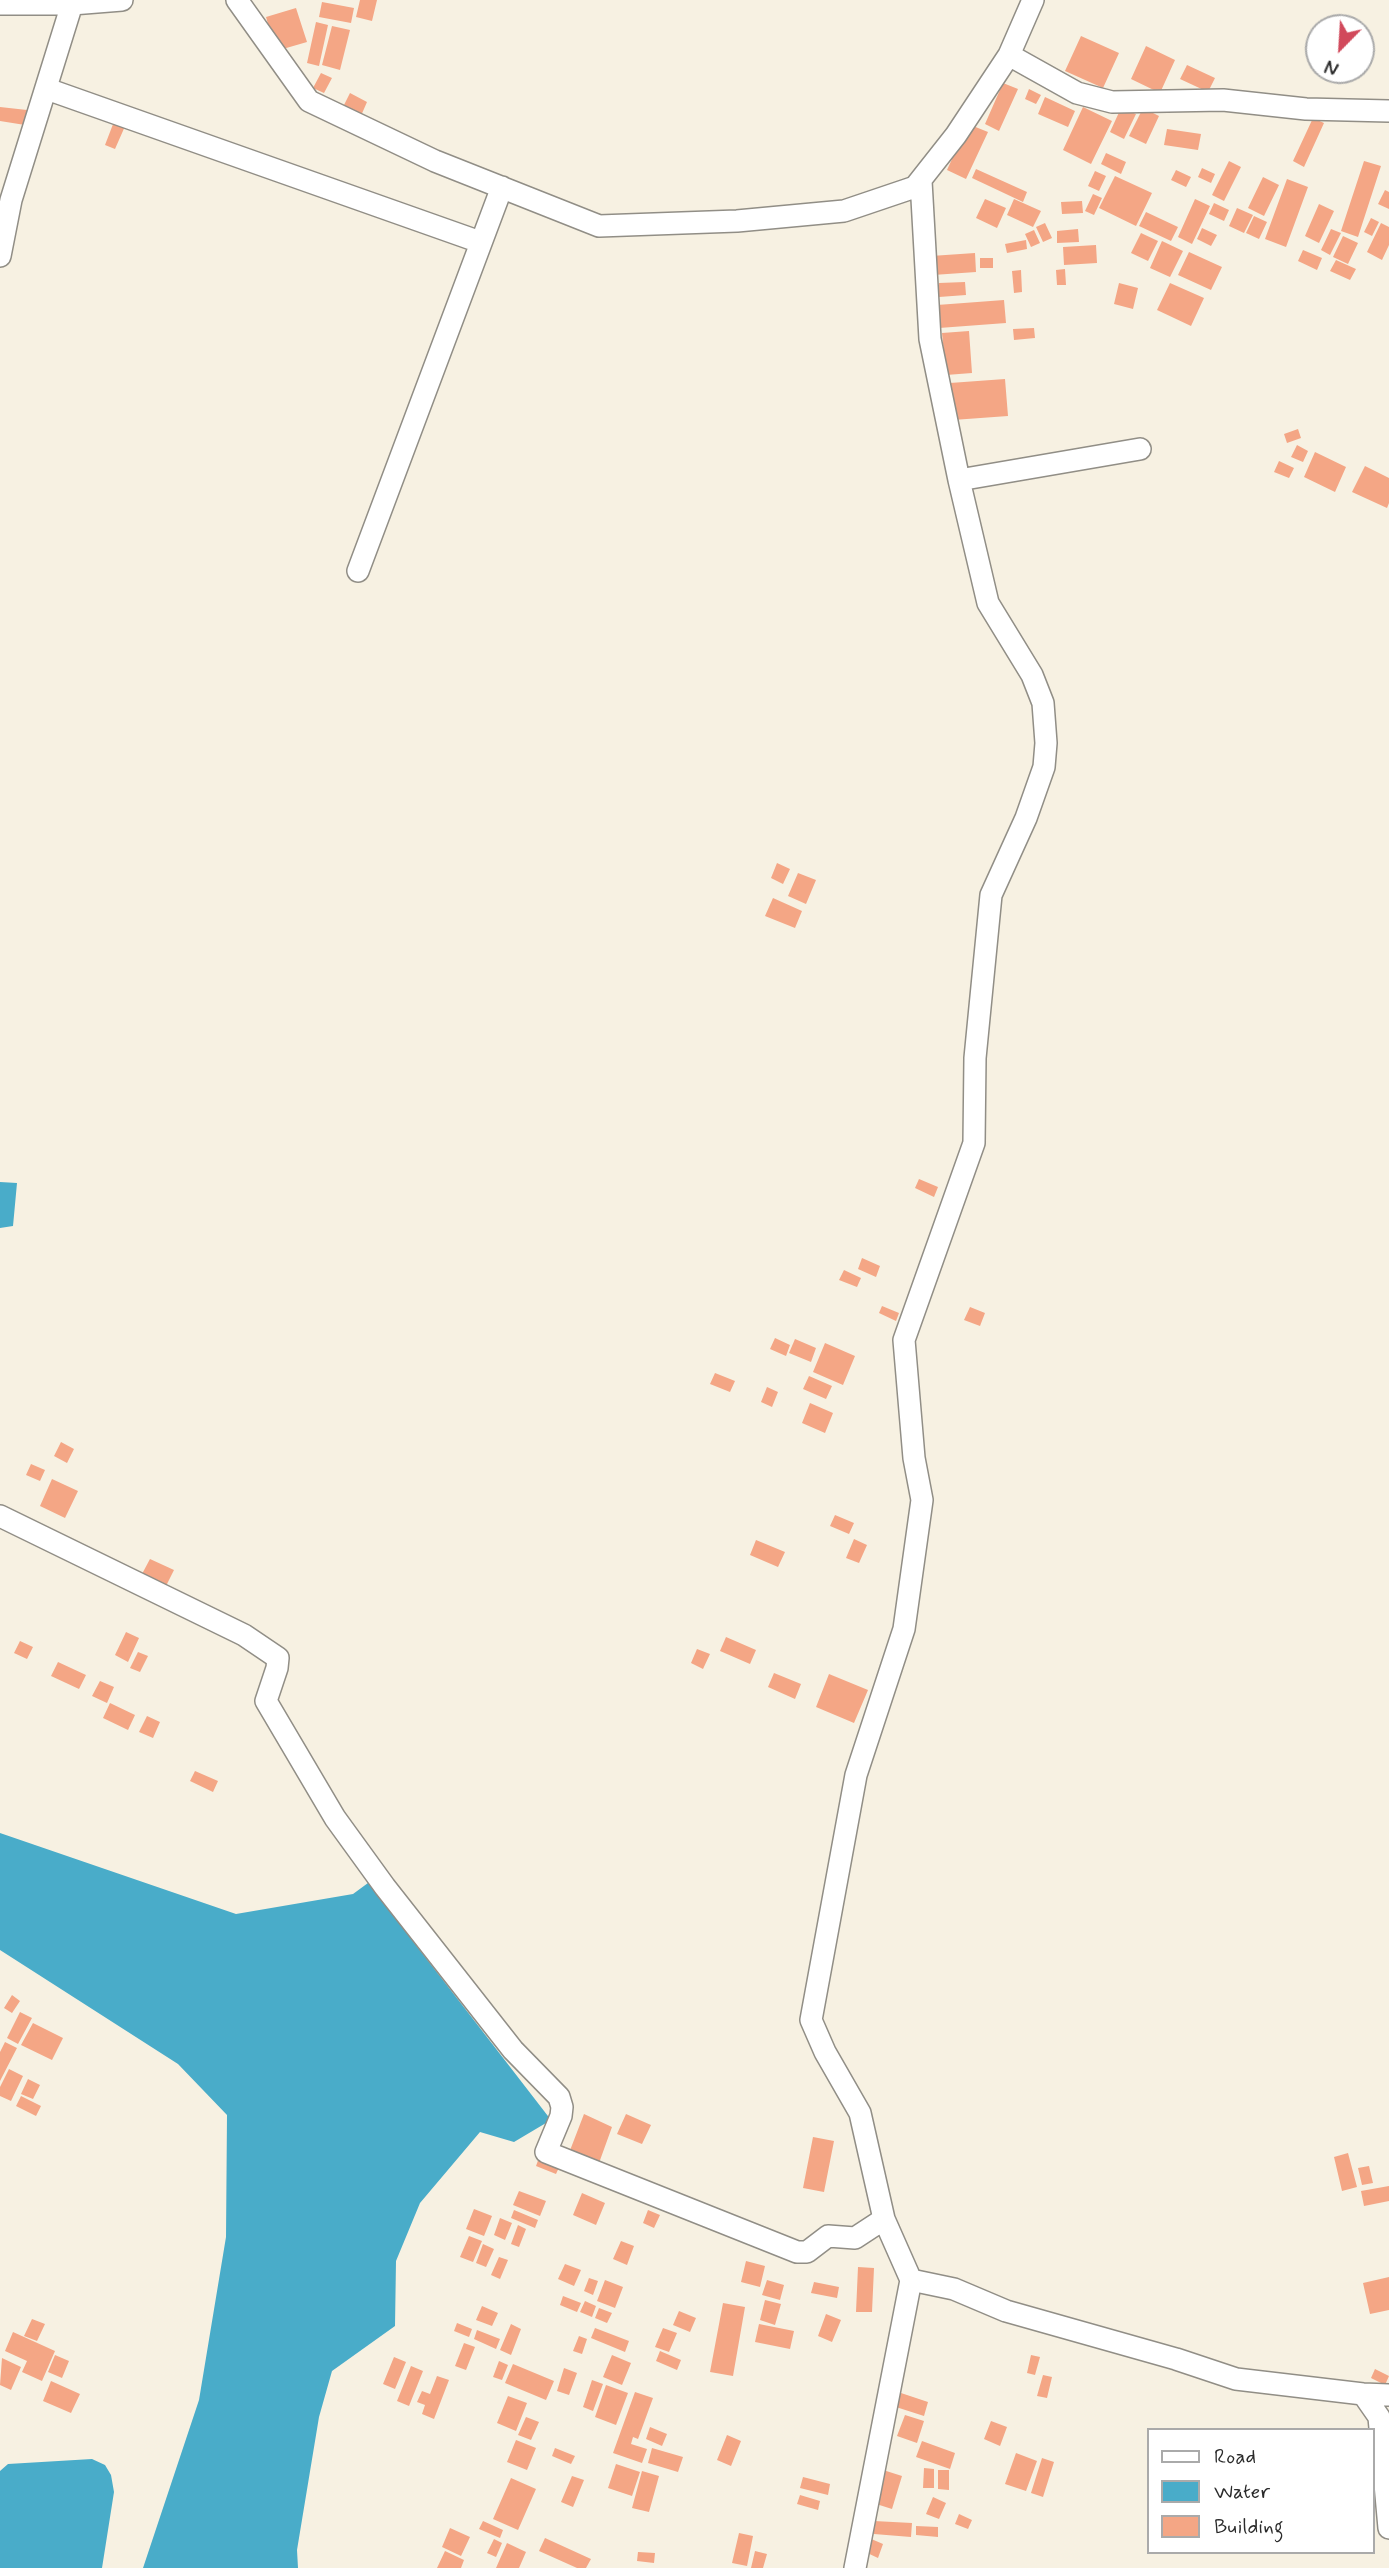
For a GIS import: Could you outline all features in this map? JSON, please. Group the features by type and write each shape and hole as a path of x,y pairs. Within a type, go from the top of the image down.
{"street":[{"path":"0,4 72,4 122,0"},
{"path":"237,0 309,101 435,161 599,226 737,221 844,211 915,187 956,135 1009,55 1033,0"},
{"path":"0,256 5,198 47,89 72,4"},
{"path":"1009,55 1077,93 1112,102 1223,100 1306,109 1389,111"},
{"path":"47,89 480,242"},
{"path":"855,2568 911,2280 884,2219 860,2113 825,2053 811,2020 856,1775 904,1629 922,1500 914,1458 904,1340 974,1143 975,1058 991,895 1026,818 1044,766 1046,743 1044,703 1032,675 988,603 959,480 930,339 921,181"},
{"path":"358,571 502,187"},
{"path":"959,480 1140,449"},
{"path":"0,1516 244,1635 278,1658 265,1701 335,1818 385,1887 513,2050 559,2097 561,2116 546,2152 797,2252 807,2252 828,2236 855,2238 884,2219"},
{"path":"911,2280 954,2289 1006,2311 1176,2359 1236,2379 1389,2395"},
{"path":"1363,2394 1379,2417 1389,2528"}],"water":[{"path":"0,1182 17,1183 13,1226 0,1228"},
{"path":"0,1833 236,1914 353,1894 368,1883 551,2120 514,2142 480,2132 420,2203 396,2261 395,2326 332,2371 319,2417 297,2550 298,2568 143,2568 199,2400 226,2237 227,2115 178,2064 0,1950"},
{"path":"92,2459 105,2465 111,2475 114,2492 102,2568 0,2568 0,2471 8,2464"}],"building":[{"path":"360,0 377,0 372,21 356,17"},
{"path":"322,2 354,8 351,23 319,17"},
{"path":"296,8 307,42 276,51 266,17"},
{"path":"316,22 328,25 319,66 307,63"},
{"path":"332,26 350,30 340,70 322,65"},
{"path":"1081,36 1119,53 1103,88 1065,71"},
{"path":"1146,46 1175,60 1160,93 1131,79"},
{"path":"1187,65 1215,78 1208,92 1180,79"},
{"path":"321,73 332,78 324,93 313,88"},
{"path":"1003,83 1018,89 999,131 985,124"},
{"path":"1029,89 1041,95 1036,104 1025,99"},
{"path":"350,93 367,102 360,118 342,109"},
{"path":"1045,97 1075,111 1068,127 1038,114"},
{"path":"0,107 27,110 25,125 0,121"},
{"path":"1083,107 1112,121 1091,164 1063,150"},
{"path":"1121,108 1136,114 1124,139 1110,132"},
{"path":"1143,108 1159,116 1146,144 1129,136"},
{"path":"1313,118 1324,123 1304,167 1293,161"},
{"path":"115,119 126,124 115,149 105,145"},
{"path":"968,124 988,132 966,179 947,170"},
{"path":"1167,129 1201,134 1198,150 1164,145"},
{"path":"1106,153 1126,162 1121,174 1101,164"},
{"path":"1229,161 1241,167 1224,201 1212,195"},
{"path":"1364,161 1381,166 1358,237 1341,231"},
{"path":"1202,168 1215,174 1211,183 1198,177"},
{"path":"976,169 1027,192 1023,202 972,178"},
{"path":"1176,170 1191,177 1186,187 1171,180"},
{"path":"1095,171 1106,176 1099,191 1088,186"},
{"path":"1115,176 1152,193 1136,226 1099,208"},
{"path":"1263,177 1279,185 1264,216 1248,208"},
{"path":"1287,179 1308,187 1286,247 1265,239"},
{"path":"1385,190 1389,192 1389,209 1378,204"},
{"path":"1093,194 1102,198 1094,215 1085,211"},
{"path":"985,199 1006,208 997,228 976,218"},
{"path":"1014,199 1041,211 1033,227 1007,215"},
{"path":"1195,199 1210,206 1192,244 1178,237"},
{"path":"1082,201 1083,213 1062,214 1061,202"},
{"path":"1214,203 1229,210 1224,221 1209,214"},
{"path":"1319,204 1334,211 1319,243 1305,236"},
{"path":"1237,208 1253,215 1244,233 1229,226"},
{"path":"1146,212 1178,227 1171,241 1139,226"},
{"path":"1254,216 1267,222 1259,239 1246,233"},
{"path":"1371,218 1379,222 1372,236 1364,232"},
{"path":"1045,223 1052,238 1043,242 1036,227"},
{"path":"1381,223 1389,227 1389,245 1382,260 1367,252"},
{"path":"1202,228 1217,235 1211,246 1197,239"},
{"path":"1078,229 1079,242 1057,243 1057,231"},
{"path":"1331,229 1341,233 1330,255 1321,250"},
{"path":"1034,230 1040,243 1031,247 1025,234"},
{"path":"1141,233 1158,241 1148,261 1131,253"},
{"path":"1343,236 1358,243 1348,264 1333,257"},
{"path":"1026,240 1027,249 1007,253 1005,244"},
{"path":"1162,241 1183,251 1170,277 1150,268"},
{"path":"1096,245 1097,263 1064,265 1063,247"},
{"path":"1303,250 1322,258 1317,270 1298,261"},
{"path":"1189,252 1222,267 1211,290 1178,275"},
{"path":"975,253 976,272 933,275 931,256"},
{"path":"980,258 993,258 993,268 980,268"},
{"path":"1336,260 1356,269 1350,280 1330,271"},
{"path":"1065,269 1066,285 1057,285 1056,270"},
{"path":"1021,270 1022,292 1014,293 1012,271"},
{"path":"965,282 966,295 939,297 939,283"},
{"path":"1119,283 1138,288 1133,309 1114,304"},
{"path":"1170,283 1204,298 1191,326 1157,310"},
{"path":"1004,300 1006,323 939,328 937,305"},
{"path":"1034,328 1035,338 1014,340 1013,329"},
{"path":"969,331 972,373 946,375 942,333"},
{"path":"1005,379 1008,416 953,420 950,383"},
{"path":"1298,429 1301,438 1287,443 1284,434"},
{"path":"1297,445 1308,451 1303,462 1291,457"},
{"path":"1315,452 1346,467 1335,492 1304,477"},
{"path":"1279,461 1294,468 1289,478 1274,472"},
{"path":"1365,466 1389,478 1387,508 1352,492"},
{"path":"777,863 790,869 783,884 771,878"},
{"path":"798,873 816,880 806,904 788,896"},
{"path":"773,898 802,911 795,928 765,916"},
{"path":"919,1179 938,1187 934,1197 915,1188"},
{"path":"862,1258 880,1266 876,1277 858,1269"},
{"path":"844,1270 861,1278 857,1287 839,1280"},
{"path":"882,1306 899,1313 896,1321 879,1313"},
{"path":"970,1307 985,1313 980,1326 964,1320"},
{"path":"775,1338 790,1345 786,1356 770,1349"},
{"path":"795,1339 816,1348 811,1362 789,1353"},
{"path":"825,1343 855,1356 843,1385 813,1372"},
{"path":"715,1373 735,1381 730,1392 710,1384"},
{"path":"809,1376 832,1386 826,1399 803,1389"},
{"path":"767,1387 778,1392 772,1407 761,1402"},
{"path":"810,1403 833,1413 825,1433 802,1423"},
{"path":"61,1442 74,1449 67,1463 54,1456"},
{"path":"31,1464 45,1470 40,1481 26,1475"},
{"path":"52,1479 78,1491 65,1518 40,1506"},
{"path":"835,1515 854,1523 849,1534 830,1526"},
{"path":"854,1539 867,1545 859,1563 846,1558"},
{"path":"756,1540 785,1552 778,1567 750,1555"},
{"path":"150,1559 174,1570 166,1586 142,1574"},
{"path":"126,1632 139,1638 128,1662 115,1655"},
{"path":"726,1637 756,1650 750,1664 720,1651"},
{"path":"20,1641 33,1647 27,1659 14,1653"},
{"path":"697,1649 710,1654 703,1669 691,1663"},
{"path":"138,1652 148,1656 140,1672 130,1668"},
{"path":"58,1662 86,1675 79,1689 51,1676"},
{"path":"774,1673 801,1684 795,1699 768,1687"},
{"path":"829,1674 868,1690 854,1723 816,1707"},
{"path":"100,1681 114,1687 107,1703 92,1696"},
{"path":"110,1703 135,1715 128,1730 103,1718"},
{"path":"147,1716 160,1722 153,1738 139,1732"},
{"path":"195,1771 218,1781 213,1792 190,1781"},
{"path":"12,1995 20,2001 12,2013 4,2008"},
{"path":"20,2012 32,2018 18,2044 7,2038"},
{"path":"33,2023 63,2038 52,2060 21,2045"},
{"path":"5,2042 17,2048 0,2081 0,2052"},
{"path":"9,2069 23,2076 11,2101 0,2096 0,2087"},
{"path":"28,2079 40,2085 33,2099 21,2094"},
{"path":"21,2096 41,2106 36,2116 16,2106"},
{"path":"584,2114 612,2127 599,2163 569,2153"},
{"path":"626,2114 651,2125 642,2144 617,2134"},
{"path":"813,2137 834,2141 824,2192 803,2188"},
{"path":"1348,2153 1357,2187 1342,2191 1334,2157"},
{"path":"540,2155 561,2163 556,2174 536,2166"},
{"path":"1369,2166 1373,2183 1362,2185 1358,2168"},
{"path":"1389,2186 1389,2201 1364,2206 1361,2191"},
{"path":"519,2191 546,2201 540,2216 513,2205"},
{"path":"582,2193 605,2203 596,2225 573,2215"},
{"path":"474,2209 492,2216 484,2236 466,2229"},
{"path":"514,2210 538,2220 535,2228 511,2218"},
{"path":"648,2210 660,2215 654,2228 643,2223"},
{"path":"500,2218 512,2223 505,2240 494,2235"},
{"path":"518,2225 526,2229 519,2247 511,2244"},
{"path":"469,2236 482,2241 473,2262 460,2257"},
{"path":"621,2241 634,2246 627,2265 613,2259"},
{"path":"483,2244 494,2249 486,2267 476,2263"},
{"path":"499,2257 508,2260 500,2279 491,2275"},
{"path":"746,2261 765,2266 760,2287 741,2282"},
{"path":"565,2264 581,2270 574,2286 558,2279"},
{"path":"858,2267 874,2268 872,2312 856,2312"},
{"path":"1389,2277 1389,2310 1370,2314 1363,2283"},
{"path":"589,2278 598,2281 593,2295 584,2291"},
{"path":"605,2280 623,2287 615,2308 597,2301"},
{"path":"767,2280 784,2285 780,2300 762,2295"},
{"path":"814,2282 839,2287 837,2298 811,2293"},
{"path":"563,2296 581,2303 577,2312 560,2305"},
{"path":"765,2300 781,2304 775,2325 760,2320"},
{"path":"585,2301 596,2306 592,2317 580,2312"},
{"path":"723,2303 745,2307 733,2376 710,2372"},
{"path":"482,2306 498,2313 492,2326 476,2320"},
{"path":"599,2308 612,2313 607,2323 595,2318"},
{"path":"679,2311 696,2318 690,2332 673,2325"},
{"path":"826,2314 841,2320 832,2342 818,2336"},
{"path":"32,2319 45,2324 37,2341 24,2336"},
{"path":"457,2323 472,2329 469,2337 454,2331"},
{"path":"511,2324 521,2329 511,2355 500,2350"},
{"path":"759,2324 794,2331 790,2349 755,2342"},
{"path":"595,2328 629,2341 625,2352 591,2338"},
{"path":"663,2328 677,2333 669,2352 655,2347"},
{"path":"477,2330 500,2339 496,2349 474,2339"},
{"path":"13,2332 55,2351 42,2381 22,2372 27,2361 5,2351"},
{"path":"579,2336 587,2339 582,2354 573,2351"},
{"path":"464,2343 475,2347 466,2370 455,2366"},
{"path":"660,2351 681,2360 677,2370 656,2361"},
{"path":"55,2355 69,2361 62,2378 48,2372"},
{"path":"612,2355 631,2363 622,2385 603,2377"},
{"path":"1031,2355 1040,2357 1035,2375 1027,2373"},
{"path":"394,2357 406,2362 395,2389 383,2384"},
{"path":"2,2358 21,2367 11,2390 0,2385"},
{"path":"499,2361 508,2365 502,2380 493,2377"},
{"path":"513,2364 554,2381 546,2400 505,2383"},
{"path":"411,2366 423,2371 409,2406 397,2401"},
{"path":"564,2368 577,2373 569,2395 557,2391"},
{"path":"1375,2369 1389,2376 1385,2385 1371,2378"},
{"path":"1043,2375 1052,2377 1047,2398 1037,2396"},
{"path":"437,2376 449,2380 434,2419 422,2414 425,2405 417,2402 422,2391 430,2394"},
{"path":"592,2380 603,2384 593,2411 583,2407"},
{"path":"51,2381 80,2394 71,2413 43,2401"},
{"path":"606,2385 628,2393 616,2425 595,2417"},
{"path":"635,2392 653,2398 638,2439 633,2437 631,2444 647,2449 642,2463 613,2453"},
{"path":"901,2393 928,2402 924,2416 896,2407"},
{"path":"508,2396 527,2403 516,2431 497,2423"},
{"path":"905,2415 924,2421 917,2443 897,2436"},
{"path":"526,2417 539,2422 531,2440 518,2435"},
{"path":"991,2421 1007,2427 1000,2446 984,2439"},
{"path":"650,2427 667,2434 662,2446 646,2439"},
{"path":"727,2435 741,2441 731,2466 717,2460"},
{"path":"516,2440 536,2448 527,2470 507,2462"},
{"path":"922,2441 955,2453 950,2469 916,2457"},
{"path":"555,2448 575,2456 571,2464 552,2456"},
{"path":"652,2448 683,2457 678,2472 648,2463"},
{"path":"1016,2453 1037,2461 1026,2491 1005,2484"},
{"path":"1042,2458 1054,2462 1043,2497 1031,2493"},
{"path":"616,2464 640,2472 632,2496 608,2488"},
{"path":"924,2468 934,2469 934,2488 923,2488"},
{"path":"880,2469 902,2476 892,2509 870,2502"},
{"path":"938,2470 949,2470 949,2490 938,2489"},
{"path":"642,2471 659,2476 649,2512 632,2508"},
{"path":"572,2476 584,2480 573,2507 561,2502"},
{"path":"803,2477 830,2484 828,2495 800,2488"},
{"path":"511,2478 536,2489 518,2530 493,2519"},
{"path":"800,2495 820,2501 818,2510 797,2504"},
{"path":"933,2497 946,2503 939,2519 926,2514"},
{"path":"959,2514 972,2520 968,2529 955,2524"},
{"path":"483,2521 503,2530 500,2538 479,2529"},
{"path":"874,2521 912,2523 911,2537 874,2534"},
{"path":"916,2526 938,2527 938,2537 916,2535"},
{"path":"450,2528 470,2537 461,2556 442,2547"},
{"path":"739,2533 753,2536 747,2566 732,2563"},
{"path":"545,2538 591,2559 586,2568 577,2568 539,2551"},
{"path":"869,2538 883,2544 878,2558 863,2551"},
{"path":"494,2539 502,2543 496,2557 487,2553"},
{"path":"507,2543 526,2552 519,2568 496,2568"},
{"path":"445,2551 464,2560 461,2568 437,2568"},
{"path":"755,2551 767,2554 763,2568 751,2568"},
{"path":"638,2552 655,2553 654,2563 637,2561"}]}
